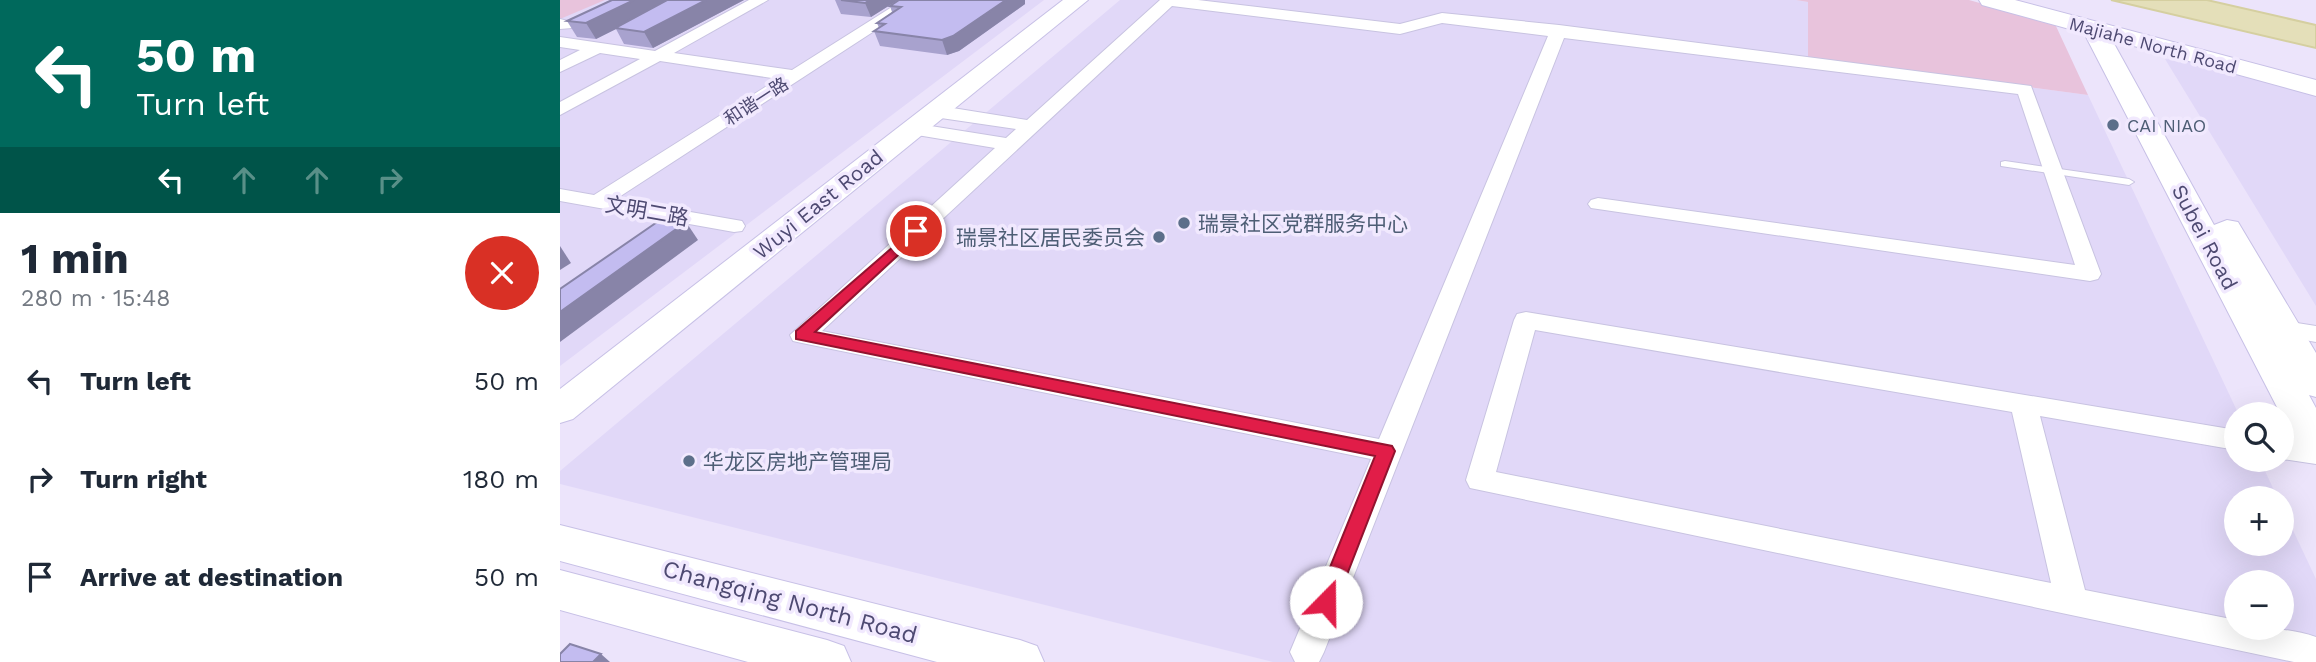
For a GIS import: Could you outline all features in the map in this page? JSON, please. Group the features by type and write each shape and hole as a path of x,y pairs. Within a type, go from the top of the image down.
{"street":[{"path":"560,109 760,0"},
{"name":"和谐一路","path":"597,202 914,0"},
{"name":"Majiahe North Road","path":"1990,0 2316,88"},
{"name":"Wuyi East Road","path":"560,409 1069,1"},
{"name":"Wuyi East Road","path":"560,387 1069,1"},
{"path":"1386,451 802,335 1168,1 1400,29 1442,18 1559,30 2025,90 2090,274 1598,204"},
{"path":"1307,652 1386,451 1559,30"},
{"name":"Subei Road","path":"2105,32 2303,341 2316,384"},
{"name":"Subei Road","path":"2105,32 2316,444"},
{"path":"560,67 621,36"},
{"path":"560,42 795,76"},
{"path":"923,120 1031,126"},
{"path":"923,120 1011,145"},
{"name":"文明二路","path":"560,195 734,226"},
{"path":"2224,438 1526,320 1480,480 2071,599 2309,650"},
{"path":"2023,404 2071,599"},
{"path":"2294,450 2316,453"},
{"name":"Changqing North Road","path":"560,543 1020,662"},
{"path":"560,590 827,662"}],"lane":[{"path":"2005,164 2129,182"}],"shaded area":[{"path":"560,0 1044,0 560,366"},
{"path":"560,0 605,0 560,19"},
{"path":"1120,0 1796,0 1808,2 1809,58 2088,95 2233,402 2224,402 2224,472 2266,472 2272,486 2224,486 2224,556 2294,556 2294,532 2316,579 2316,662 1273,662 560,484 560,471"},
{"path":"1796,0 1969,0 2055,24 2088,95 1808,58 1808,2"},
{"path":"2111,0 2207,0 2316,25 2316,48"},
{"path":"2165,59 2184,60 2316,96 2316,306"}],"building":[{"path":"612,0 634,0 586,23 567,21"},
{"path":"667,0 706,0 644,32 615,28"},
{"path":"841,0 870,0 865,3"},
{"path":"899,0 1006,0 953,36 942,40 874,31 885,24 877,23 901,7 890,6"},
{"path":"663,218 686,222 560,312 560,289"},
{"path":"570,644 601,654 593,662 560,662 560,654"}],"place":[{"name":"CAI NIAO","path":"2113,125"},
{"name":"瑞景社区党群服务中心","path":"1184,223"},
{"name":"瑞景社区居民委员会","path":"1159,237"},
{"name":"华龙区房地产管理局","path":"689,461"}],"route":[{"path":"916,231 802,335 1386,451 1326,602"}]}
